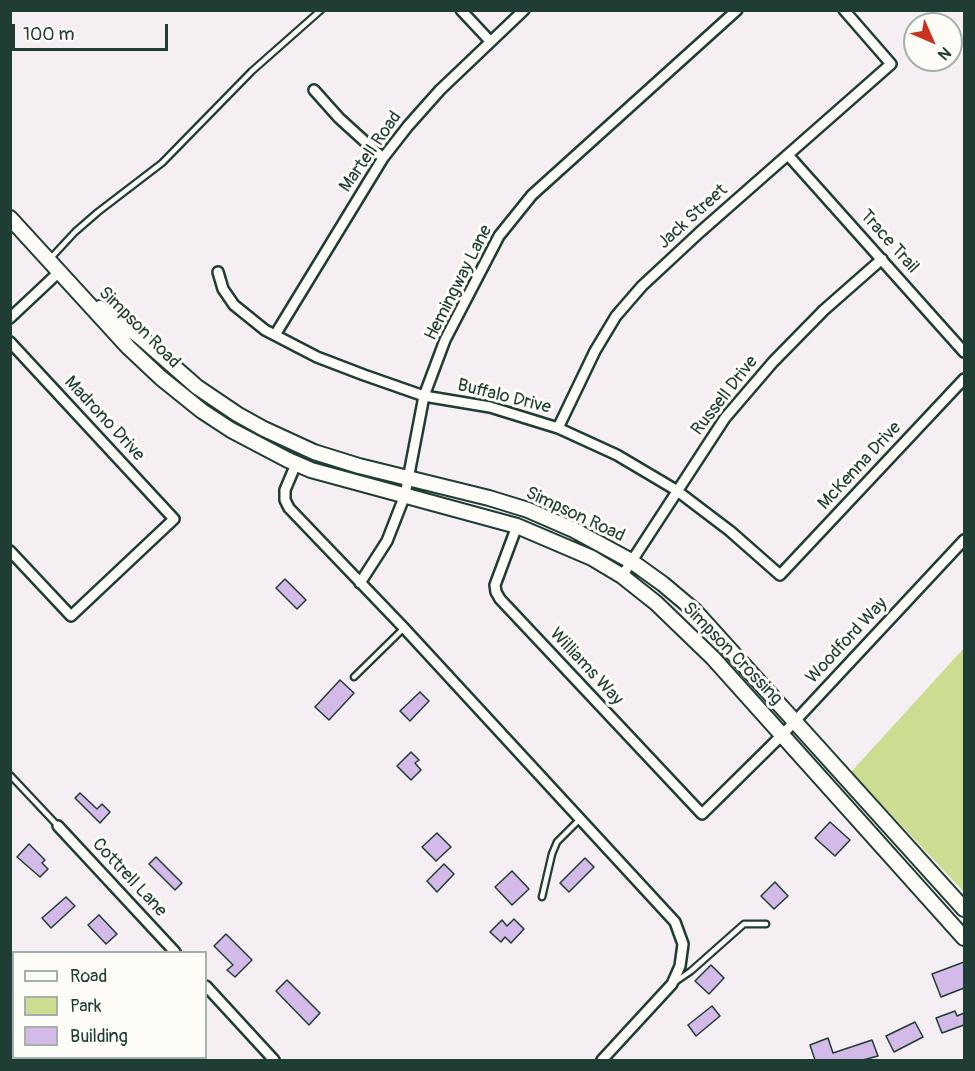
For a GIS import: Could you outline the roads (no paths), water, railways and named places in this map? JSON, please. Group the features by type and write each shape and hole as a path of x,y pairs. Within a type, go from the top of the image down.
{"street":[{"path":"461,10 490,41"},
{"name":"Martell Road","path":"275,335 383,158 440,90 524,10"},
{"name":"Hemingway Lane","path":"360,583 387,541 405,495 424,396 445,340 499,236 525,203 573,156 737,10"},
{"name":"Jack Street","path":"558,428 595,351 616,316 642,286 891,64 844,10"},
{"path":"314,90 339,118 383,158"},
{"name":"Trace Trail","path":"788,155 964,352"},
{"name":"Simpson Road","path":"10,218 136,355 202,411 296,464 405,495"},
{"name":"Russell Drive","path":"622,576 725,418 773,362 824,310 882,259"},
{"path":"10,318 59,272"},
{"name":"Buffalo Drive","path":"218,272 223,289 234,304 265,330 317,357 424,396 490,407 558,428 617,455 676,490 730,531 780,575"},
{"name":"Simpson Road","path":"78,292 139,336 197,387 264,429 314,452 359,466 528,510 574,530 631,561 695,611 964,909"},
{"name":"Madrono Drive","path":"10,342 174,519 71,616 10,551"},
{"name":"McKenna Drive","path":"780,575 964,379"},
{"path":"296,464 285,490 285,500 289,508 404,628 675,922 682,944 680,966 672,984 602,1060"},
{"name":"Simpson Crossing","path":"405,495 517,526 592,558 622,576 656,603 713,658 964,938"},
{"name":"Williams Way","path":"517,526 495,585 500,599 702,814"},
{"name":"Woodford Way","path":"702,814 783,734 964,540"},
{"name":"Cottrell Lane","path":"58,826 174,951"},
{"path":"207,987 274,1060"}],"lane":[{"path":"48,261 75,232 98,212 162,163 252,71 321,10"},
{"path":"354,677 404,628"},
{"path":"10,775 58,826"},
{"path":"542,897 557,842 580,819"},
{"path":"672,984 691,971 744,924 766,924"}]}
